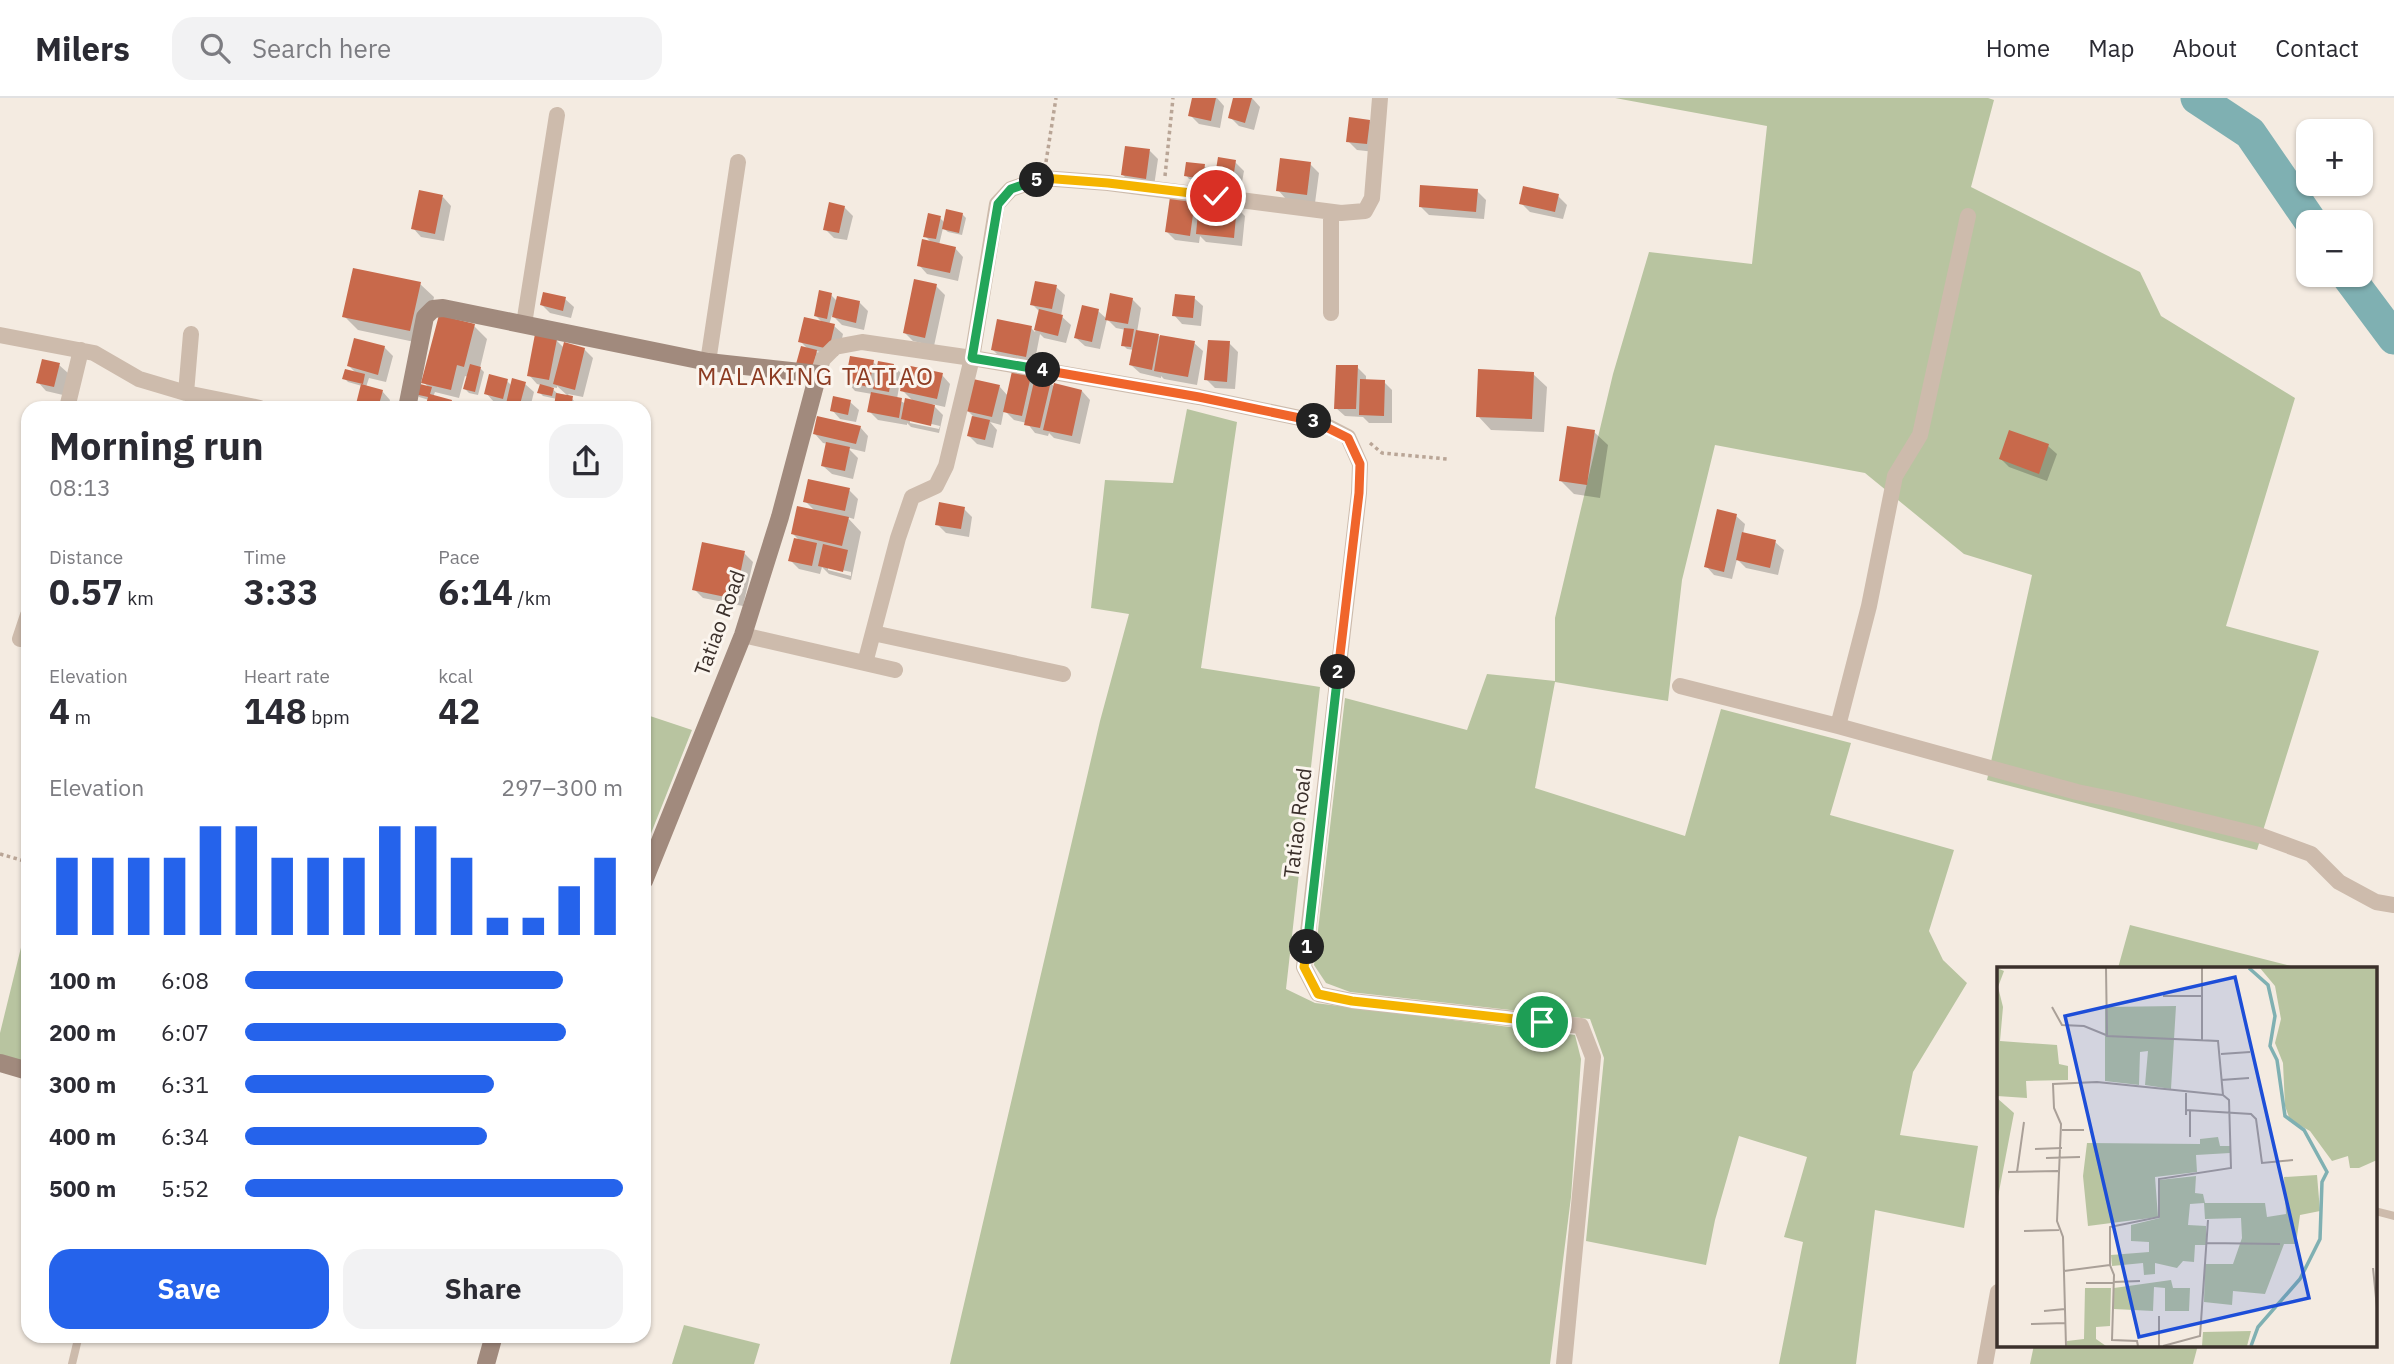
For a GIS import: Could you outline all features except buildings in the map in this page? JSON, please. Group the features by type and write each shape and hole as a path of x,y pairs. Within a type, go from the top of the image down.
{"street":[{"path":"865,663 898,538 912,497 936,486 946,466 972,358 998,204 1011,189 1043,178 1164,189 1331,212 1365,211 1372,198 1380,98"},
{"path":"524,324 557,115"},
{"path":"708,362 738,162"},
{"path":"1331,212 1331,313"},
{"path":"1838,726 1869,606 1895,476 1920,435 1968,216"},
{"path":"408,401 425,317 433,309 443,308 708,362 818,374"},
{"path":"186,393 191,334"},
{"path":"0,335 94,353 139,379 225,401"},
{"name":"Tatiao Road","path":"651,864 743,635 780,517 818,374 823,359 835,347 862,342 972,358 1199,397 1319,422 1348,438 1360,464 1359,493 1304,967 1318,994 1352,1001 1581,1026 1593,1057 1564,1364"},
{"path":"69,401 81,350"},
{"path":"873,633 1063,674"},
{"path":"743,635 895,670"},
{"path":"1680,686 1838,726 2077,792 2259,835 2311,854 2339,882 2376,902 2394,905"},
{"path":"0,1063 21,1069"},
{"path":"1985,1364 1997,1298"},
{"path":"486,1364 492,1343"}],"lane":[{"path":"2376,1211 2394,1216"},
{"path":"72,1364 77,1343"}],"path":[{"path":"1043,178 1056,98"},
{"path":"1164,189 1173,98"},
{"path":"1348,438 1371,443 1382,453 1447,459"},
{"path":"0,854 21,860"}],"green space":[{"path":"1615,98 1994,100 1971,187 2140,272 2161,316 2295,398 2226,626 2319,651 2257,850 1987,780 2032,575 1964,554 1865,473 1715,445 1682,580 1668,701 1555,682 1535,788 1685,836 1721,709 1851,743 1830,815 1954,850 1929,931 1943,960 1967,983 1913,1072 1900,1135 1978,1146 1964,1228 1875,1210 1856,1364 1779,1364 1803,1242 1784,1237 1807,1157 1739,1136 1715,1220 1706,1265 1586,1241 1604,1058 1590,1019 1350,992 1326,983 1314,965 1345,698 1467,730 1487,674 1555,681 1555,618 1613,374 1649,252 1752,264 1767,126"},
{"path":"1187,409 1237,422 1201,668 1320,687 1286,989 1315,1003 1575,1035 1581,1059 1571,1197 1550,1364 950,1364 1100,721 1129,614 1091,608 1105,480 1173,483"},
{"path":"651,716 692,730 651,833"},
{"path":"2130,925 2291,966 2291,967 2118,967"},
{"path":"21,948 21,1072 0,1068 0,1033"},
{"path":"684,1325 760,1344 754,1364 672,1364"},
{"path":"2034,1346 2198,1346 2193,1364 2030,1364"}],"waterway":[{"path":"2197,98 2250,133 2303,210"},
{"path":"2356,287 2394,338"}],"district":[{"name":"MALAKING TATIAO","path":"816,377"}],"route":[{"path":"1216,196 1043,178 1011,189 998,204 972,358 1199,397 1319,422 1348,438 1360,464 1359,493 1304,967 1318,994 1352,1001 1542,1022"}]}
